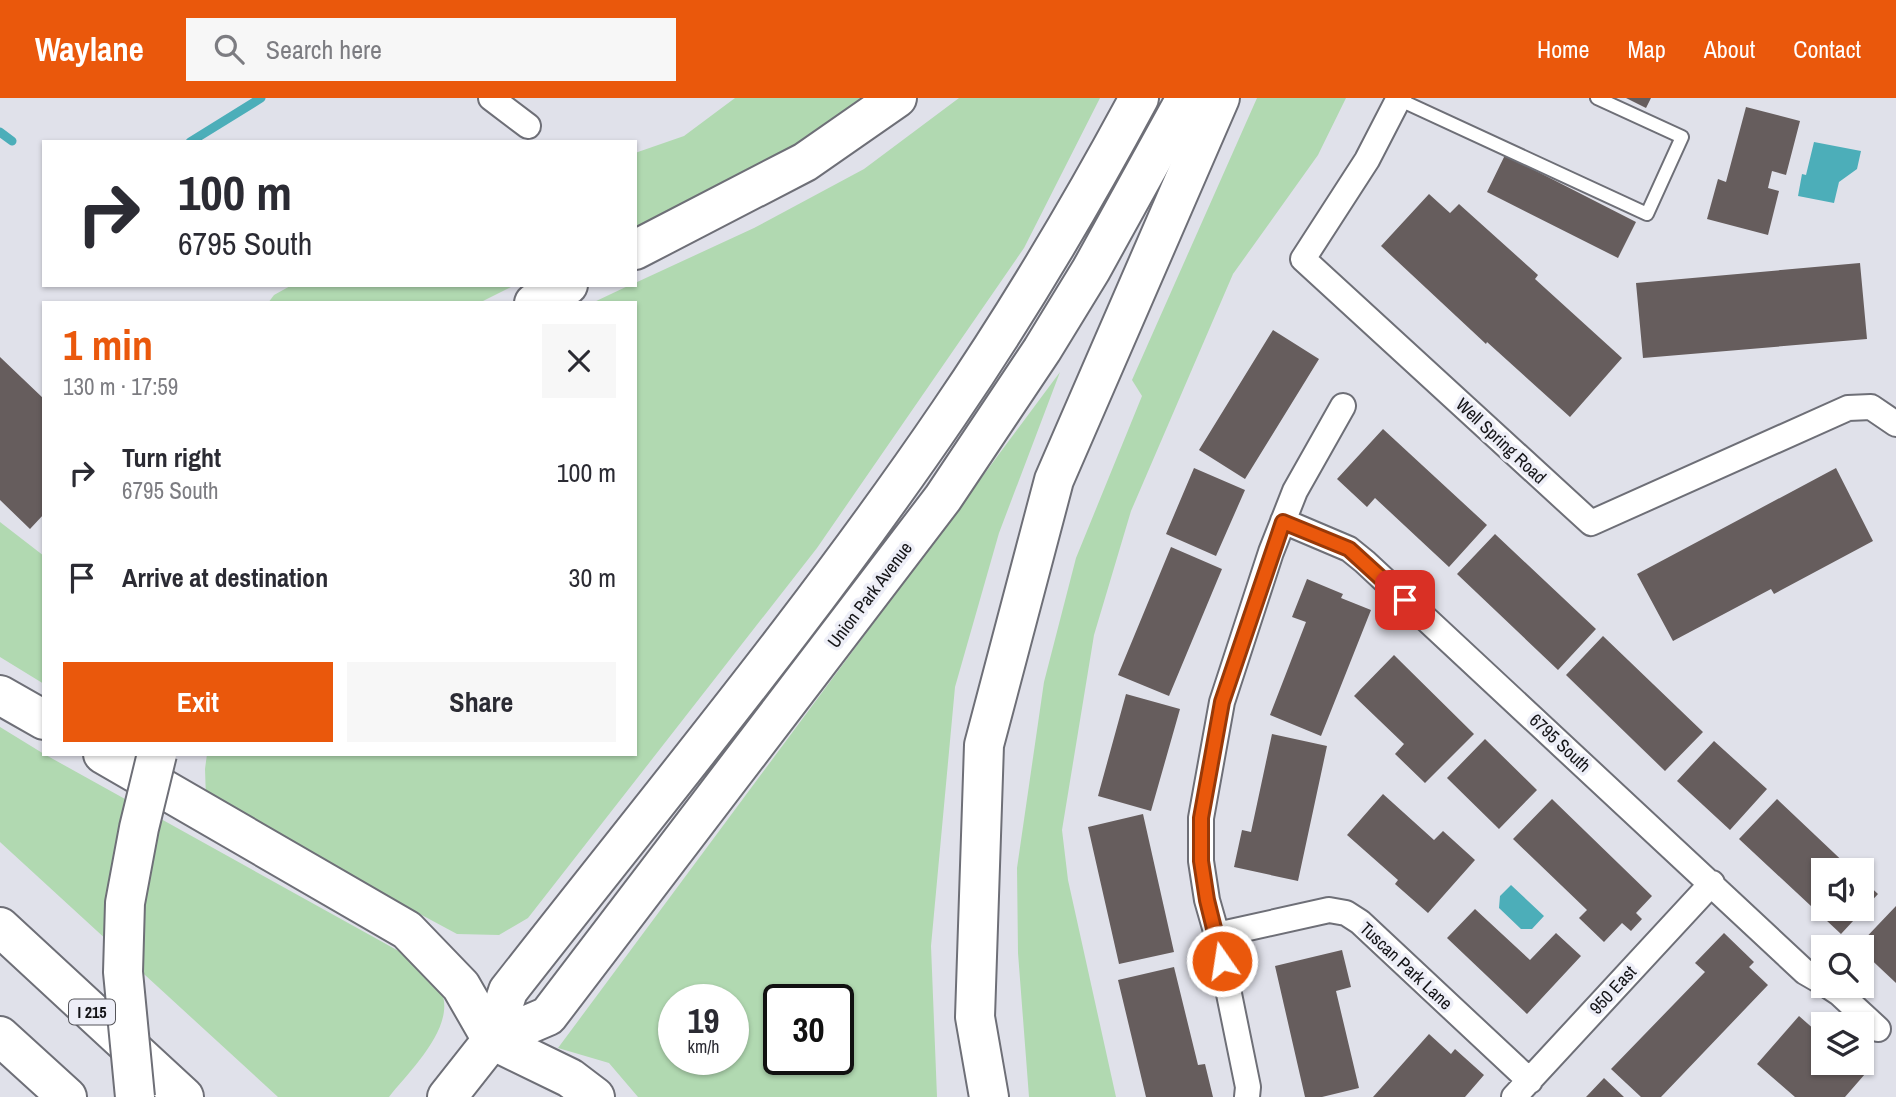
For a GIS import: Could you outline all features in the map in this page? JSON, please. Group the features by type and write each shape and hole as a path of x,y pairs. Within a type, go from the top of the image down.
{"main road":[{"path":"637,249 805,162 897,98"},
{"name":"Union Park Avenue","path":"447,1097 492,1040 508,990 770,657 949,414 1051,254 1139,98"},
{"name":"Union Park Avenue","path":"492,1040 548,1016 929,518 1042,350 1130,203 1186,98"},
{"path":"989,1097 975,1017 984,745 1054,480 1220,98"},
{"path":"538,301 564,287"},
{"path":"0,695 42,719"},
{"path":"106,756 407,930 461,986 492,1040 570,1078 595,1097"},
{"path":"135,1097 123,972 125,903 157,756"},
{"name":"I 215","path":"0,927 184,1097"},
{"path":"0,1036 67,1097"}],"street":[{"path":"491,98 528,125"},
{"name":"Well Spring Road","path":"1399,99 1367,160 1303,259 1591,523 1848,408 1871,407 1896,424"},
{"path":"1247,1097 1248,1087 1201,861 1203,805 1222,702 1283,522 1295,491 1343,406"},
{"name":"6795 South","path":"1283,522 1349,549 1811,976"},
{"name":"950 East","path":"1522,1089 1712,883"},
{"name":"Tuscan Park Lane","path":"1217,935 1329,910 1346,913 1360,922 1522,1089"},
{"name":"6795 South","path":"1844,998 1878,1029"}],"lane":[{"path":"1399,99 1647,214 1682,137 1597,98"}],"green space":[{"path":"735,98 868,98 763,165 637,226 637,152 684,136"},
{"path":"959,98 1100,98 1024,248 817,548 528,918 499,935 457,934 206,799 207,756 637,756 637,301 596,301 626,287 637,287 637,282 754,228 864,169"},
{"path":"1257,98 1346,98 1318,155 1233,274 1131,511 1094,635 1062,830 1068,880 1116,1097 1029,1097 1018,953 1017,868 1044,682 1076,558 1142,396 1132,380"},
{"path":"288,287 511,287 483,301 270,301 274,295"},
{"path":"1060,372 999,533 955,687 931,946 937,1097 638,1097 609,1063 558,1048"},
{"path":"0,522 42,554 42,683 0,657"},
{"path":"0,727 42,753 42,756 48,756 404,954 440,988 444,1002 438,1032 389,1097 278,1097 0,842"}],"water":[{"path":"1814,142 1861,151 1857,169 1839,182 1834,203 1798,196 1802,174 1806,175"},
{"path":"1511,885 1544,916 1532,929 1521,929 1499,908 1500,896"}],"building":[{"path":"1626,98 1651,98 1646,108"},
{"path":"1746,107 1800,121 1786,175 1772,171 1768,188 1779,191 1768,235 1707,219 1718,179 1726,182"},
{"path":"1505,155 1636,222 1618,258 1487,192"},
{"path":"1429,194 1450,213 1459,204 1538,275 1535,279 1622,358 1570,417 1487,342 1486,344 1381,246"},
{"path":"1860,263 1867,339 1643,358 1636,283"},
{"path":"1273,330 1319,359 1245,479 1199,450"},
{"path":"0,357 42,397 42,516 30,529 0,500"},
{"path":"1383,429 1487,525 1449,567 1375,498 1367,507 1337,479"},
{"path":"1194,468 1245,490 1216,556 1166,534"},
{"path":"1836,468 1873,541 1774,594 1771,589 1673,641 1637,574"},
{"path":"1495,534 1596,629 1558,670 1457,574"},
{"path":"1171,547 1222,569 1169,696 1118,675"},
{"path":"1307,579 1343,594 1341,598 1371,610 1321,736 1270,715 1306,622 1292,617"},
{"path":"1603,636 1703,732 1665,771 1566,675"},
{"path":"1394,655 1474,734 1425,783 1395,754 1404,744 1354,696"},
{"path":"1126,694 1180,709 1151,811 1098,796"},
{"path":"1272,734 1327,746 1298,881 1234,867 1242,830 1251,832"},
{"path":"1485,739 1537,790 1499,829 1447,778"},
{"path":"1714,741 1767,789 1730,830 1677,781"},
{"path":"1383,794 1434,840 1443,831 1475,860 1428,913 1395,884 1398,880 1347,835"},
{"path":"1552,799 1652,896 1636,913 1642,919 1631,931 1622,923 1604,942 1579,918 1587,910 1513,839"},
{"path":"1777,799 1839,858 1811,858 1811,906 1739,839"},
{"path":"1143,814 1174,952 1119,964 1088,827"},
{"path":"1896,906 1896,983 1874,962 1874,935 1868,935"},
{"path":"1475,909 1530,960 1556,933 1581,956 1527,1014 1447,938"},
{"path":"1827,921 1853,921 1841,934"},
{"path":"1724,933 1754,962 1749,967 1768,985 1661,1097 1641,1097 1611,1069 1705,972 1695,963"},
{"path":"1342,950 1351,987 1336,991 1359,1088 1322,1097 1305,1097 1275,966"},
{"path":"1174,967 1198,1065 1205,1064 1213,1097 1146,1097 1118,980"},
{"path":"1799,1016 1811,1027 1811,1075 1864,1075 1845,1097 1795,1097 1757,1064"},
{"path":"1429,1034 1451,1054 1455,1049 1484,1075 1465,1097 1373,1097"},
{"path":"1604,1078 1624,1097 1586,1097"}],"waterway":[{"path":"193,140 261,98"},
{"path":"0,132 12,141"}],"route":[{"path":"1222,961 1207,900 1201,861 1201,818 1222,702 1283,522 1349,549 1405,600"}]}
